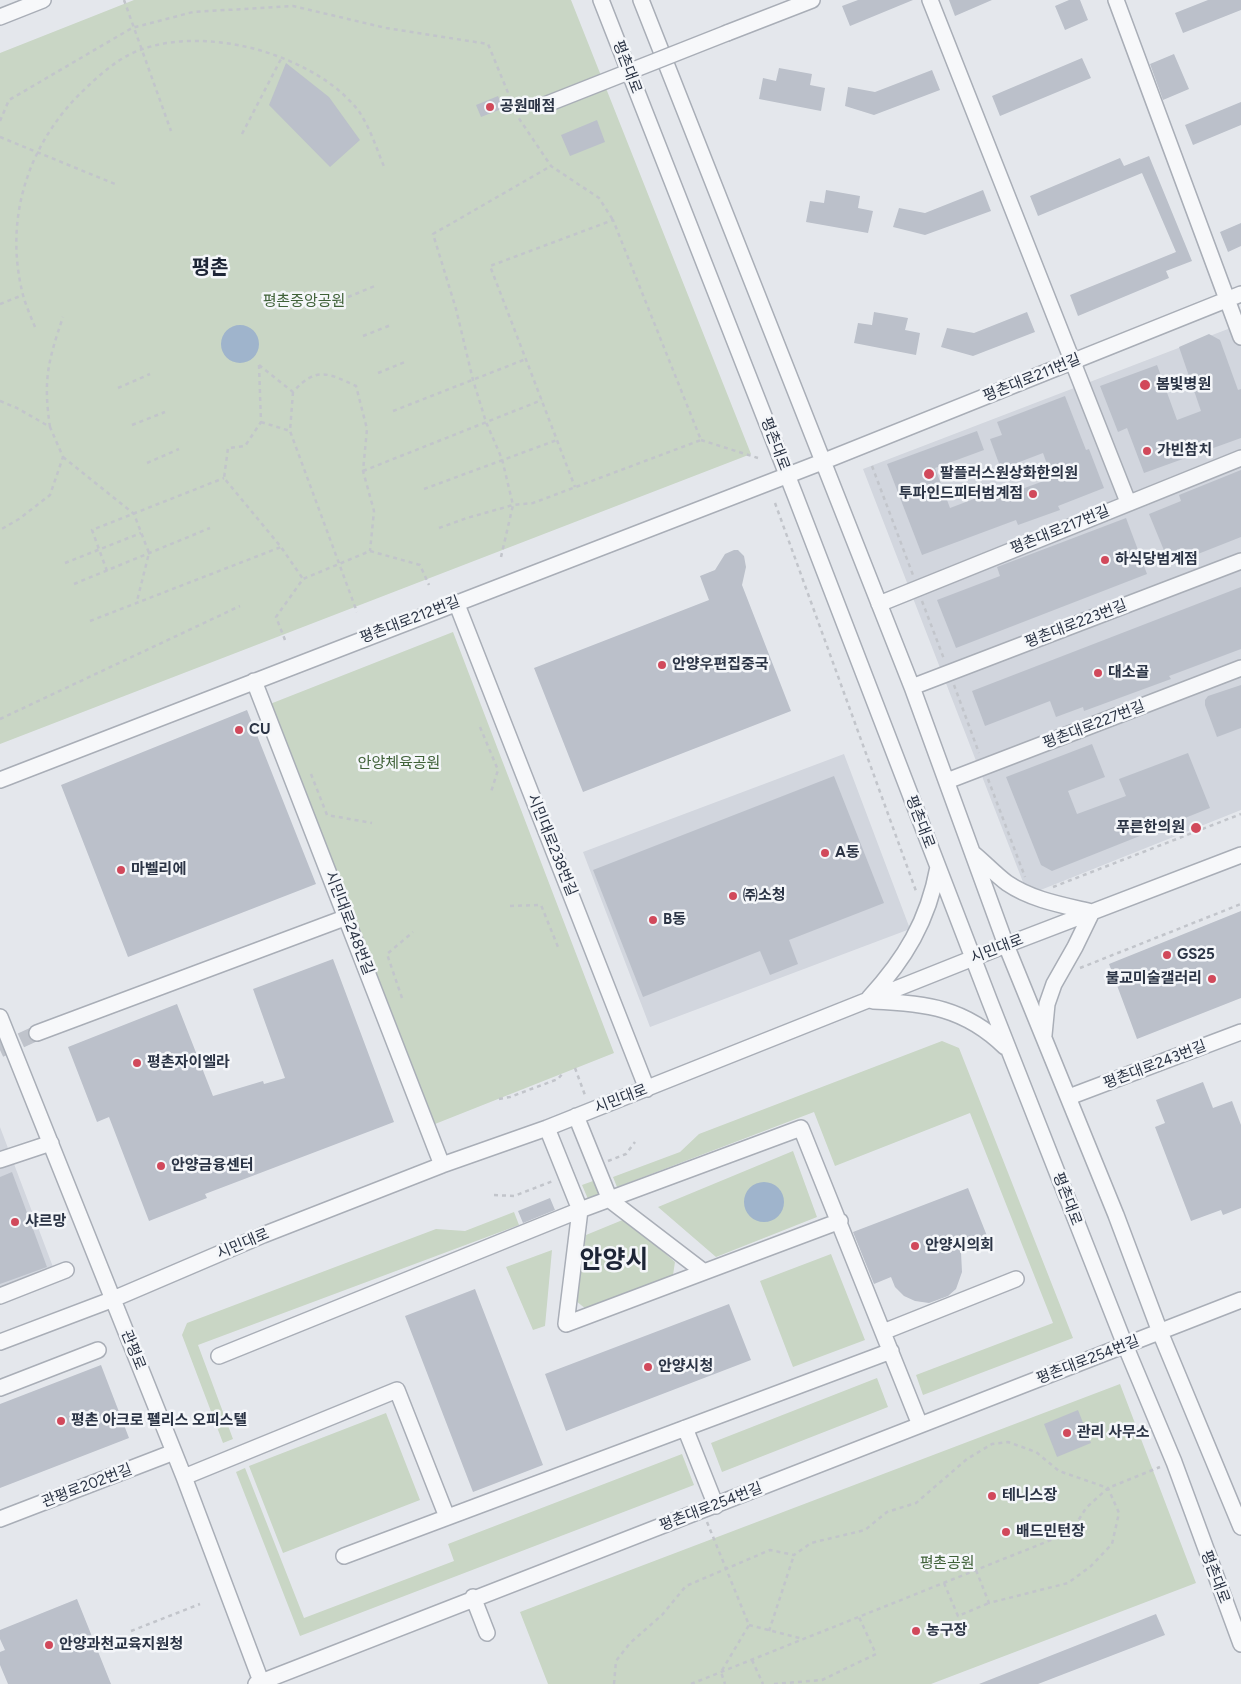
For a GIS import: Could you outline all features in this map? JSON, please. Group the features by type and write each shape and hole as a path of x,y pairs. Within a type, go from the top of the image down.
{"street":[{"path":"0,17 43,0"},
{"name":"평촌대로","path":"601,0 787,475 972,958 1125,1345 1174,1462 1241,1644"},
{"path":"641,0 912,687 1006,945 1116,1215 1160,1332 1241,1527"},
{"path":"542,106 812,0"},
{"path":"930,0 1128,502"},
{"path":"1116,0 1241,337"},
{"name":"평촌대로211번길","path":"822,462 1241,294"},
{"name":"평촌대로217번길","path":"879,604 1241,458"},
{"name":"평촌대로212번길","path":"0,780 822,462"},
{"name":"평촌대로223번길","path":"912,687 1241,562"},
{"name":"시민대로238번길","path":"456,602 647,1089"},
{"name":"평촌대로227번길","path":"947,781 1241,668"},
{"name":"시민대로248번길","path":"254,681 442,1165"},
{"path":"973,853 1006,882 1032,896 1092,912 1058,977 1048,1004 1044,1037"},
{"name":"시민대로","path":"0,1342 111,1300 263,1235 442,1165 647,1089 972,958 1241,855"},
{"path":"866,1001 894,970 925,916 938,867"},
{"path":"37,1033 347,917"},
{"path":"866,1001 913,1003 932,1006 962,1016 992,1034 1010,1052"},
{"name":"관평로","path":"0,1017 51,1142 111,1300 184,1477 260,1683"},
{"name":"평촌대로243번길","path":"1069,1097 1241,1032"},
{"path":"576,1116 610,1200 704,1272"},
{"path":"546,1128 580,1210 566,1324 840,1221"},
{"path":"219,1356 580,1210 801,1128 840,1221 920,1425"},
{"path":"0,1160 51,1142"},
{"path":"0,1296 66,1270"},
{"path":"883,1332 1016,1279"},
{"name":"평촌대로254번길","path":"260,1683 473,1597 709,1508 1241,1300"},
{"path":"0,1388 98,1350"},
{"path":"344,1556 890,1351"},
{"path":"184,1477 397,1390 447,1517"},
{"path":"685,1428 709,1508"},
{"name":"관평로202번길","path":"0,1519 174,1452"},
{"path":"473,1597 486,1633"}],"path":[{"path":"124,0 132,28 171,131"},
{"path":"0,121 9,100 132,28 192,12 292,6 386,28 488,44 518,117 551,166 599,198 613,220 701,440"},
{"path":"35,327 23,295 18,261 17,222 24,187 36,152 59,118 80,94 107,68 140,50 180,42 214,42 250,48 282,57 310,71 339,90 352,104 362,119 385,169"},
{"path":"242,134 282,57"},
{"path":"0,137 115,184"},
{"path":"501,557 513,505 502,459 486,422 473,380 456,309 434,234 551,166"},
{"path":"575,487 490,266 613,220"},
{"path":"348,297 375,286"},
{"path":"0,304 23,295"},
{"path":"63,317 47,371 46,398 50,427 64,456 134,514 149,553 137,601"},
{"path":"363,336 391,325"},
{"path":"393,411 526,359"},
{"path":"378,373 405,362"},
{"path":"293,392 258,365 261,422 245,446 228,448 224,478 281,547 303,578"},
{"path":"357,612 290,431 293,392 304,379 327,373 356,386 367,429 363,471 374,511 370,551"},
{"path":"118,388 150,374"},
{"path":"363,471 542,400"},
{"path":"0,402 17,408 50,427"},
{"path":"132,426 165,412"},
{"path":"261,422 290,431"},
{"path":"424,490 502,459 557,440"},
{"path":"439,528 513,505 533,504 701,440 758,458"},
{"path":"147,463 179,449"},
{"path":"0,530 19,519 50,495 64,456"},
{"path":"107,570 92,530 224,478"},
{"path":"775,503 925,916"},
{"path":"74,584 210,528"},
{"path":"65,563 141,533"},
{"path":"90,621 137,601 281,547"},
{"path":"284,640 276,617 303,578 370,551 420,565 429,585"},
{"path":"0,719 240,606"},
{"path":"480,727 498,770 491,792"},
{"path":"311,774 327,816 372,823"},
{"path":"1032,896 1241,814"},
{"path":"1058,977 1241,904"},
{"path":"510,906 541,905 558,947"},
{"path":"402,998 388,954 413,932"},
{"path":"499,1099 558,1080 563,1073"},
{"path":"607,1161 626,1154 635,1142"},
{"path":"494,1195 514,1196 559,1179"},
{"path":"769,1631 794,1555 811,1543 865,1530 887,1512 916,1503 967,1458 992,1444 1008,1442 1036,1452 1059,1472 1108,1488 1119,1513 1112,1544 1091,1566 1068,1583 989,1603 958,1616 944,1583"},
{"path":"691,1684 1071,1532 1086,1508 1108,1488 1174,1462"},
{"path":"709,1508 726,1568 749,1626"},
{"path":"614,1684 616,1661 630,1643 662,1615 686,1586 770,1550 794,1555"},
{"path":"976,1570 989,1603"},
{"path":"131,1631 200,1604"},
{"path":"774,1684 822,1680 876,1654 859,1617"},
{"path":"749,1626 802,1640"},
{"path":"720,1672 749,1626"},
{"path":"752,1660 763,1684"},
{"path":"720,1672 725,1684"}],"shaded area":[{"path":"1241,324 1241,810 1028,895 863,469"},
{"path":"844,754 910,929 650,1027 583,852"},
{"name":"샤르망","path":"0,1127 53,1267 0,1287"}],"green space":[{"name":"평촌중앙공원","path":"134,0 571,0 751,454 0,744 0,53"},
{"name":"안양체육공원","path":"453,632 614,1053 435,1124 270,704"},
{"path":"942,1041 959,1048 1073,1338 923,1395 916,1375 1053,1323 970,1113 835,1166 814,1112 617,1187 613,1177 680,1152 699,1134"},
{"path":"793,1151 817,1217 716,1257 658,1207"},
{"path":"593,1181 599,1195 588,1199 582,1185"},
{"path":"514,1212 519,1225 198,1345 233,1439 223,1443 182,1335 187,1323 436,1229 465,1231"},
{"path":"625,1219 675,1262 673,1275 586,1309 576,1301 586,1235"},
{"path":"552,1250 545,1326 533,1330 506,1267"},
{"path":"831,1254 865,1340 793,1367 760,1281"},
{"path":"877,1378 888,1407 722,1472 711,1443"},
{"name":"평촌공원","path":"1120,1384 1196,1583 931,1684 548,1684 520,1612"},
{"path":"386,1413 420,1500 283,1553 249,1466"},
{"path":"682,1454 694,1485 300,1636 236,1472 245,1468 304,1618 454,1561 448,1544"}],"water":[{"path":"240,325 247,326 253,331 258,337 258,351 253,357 247,362 240,363 233,362 227,357 222,351 221,344 222,337 227,331 233,326"},
{"path":"768,1182 775,1185 781,1191 784,1202 783,1210 775,1219 768,1222 760,1222 753,1219 745,1210 744,1198 747,1191 756,1183"}],"building":[{"path":"858,0 913,0 850,26 842,6"},
{"path":"949,0 992,0 955,16"},
{"path":"1069,0 1080,0 1088,20 1065,30 1055,6"},
{"path":"1208,0 1241,0 1241,10 1183,33 1175,13"},
{"path":"1174,54 1189,89 1163,100 1150,64"},
{"path":"1082,58 1091,78 1000,116 992,96"},
{"path":"286,63 329,97 360,140 330,167 269,105"},
{"path":"779,68 812,74 810,85 825,88 821,111 759,99 763,78 776,81"},
{"path":"932,70 940,90 874,115 845,106 848,87 875,92"},
{"name":"공원매점","path":"498,96 504,108 481,117 476,105"},
{"path":"1241,102 1241,125 1193,145 1185,125"},
{"path":"597,120 605,142 570,156 561,135"},
{"path":"1149,156 1192,261 1166,271 1169,278 1078,316 1070,295 1176,252 1142,173 1038,216 1030,196 1120,158 1124,166"},
{"path":"826,190 860,196 858,208 873,211 868,233 806,222 810,201 824,203"},
{"path":"983,190 991,211 925,235 893,227 899,208 925,213"},
{"path":"1241,223 1241,246 1228,252 1220,232"},
{"path":"874,312 908,318 905,330 920,333 916,355 854,343 858,323 872,325"},
{"path":"1027,312 1035,332 973,356 941,347 947,328 974,333"},
{"path":"1209,334 1220,340 1238,390 1241,389 1241,438 1144,473 1127,428 1118,432 1100,386 1157,365 1177,420 1201,411 1179,347"},
{"path":"1065,396 1086,450 1089,449 1104,488 1058,506 1060,510 1018,525 1016,520 922,555 887,464 977,431 984,450 935,468 950,508 995,491 997,498 1052,478 1043,453 1001,469 990,439 1002,435 997,422"},
{"path":"1241,470 1241,537 1170,565 1149,514 1181,501 1179,495"},
{"path":"1126,518 1147,574 956,648 937,600 1000,576 997,567"},
{"path":"738,550 744,556 746,567 742,585 791,711 583,792 534,668 709,600 700,576 715,570 725,554"},
{"path":"1241,587 1241,649 1169,676 1171,679 1084,711 1083,707 1056,717 1050,701 985,726 972,691"},
{"path":"1241,685 1241,728 1217,737 1205,705 1205,700 1208,696"},
{"path":"247,710 316,884 128,957 61,785"},
{"path":"1092,744 1105,777 1068,791 1077,814 1126,796 1119,779 1188,753 1210,808 1052,871 1041,865 1006,777"},
{"path":"834,776 884,903 789,940 798,964 770,975 760,951 643,997 593,870"},
{"path":"1241,911 1241,998 1137,1039 1109,964"},
{"path":"333,959 394,1122 205,1194 207,1198 149,1221 109,1117 97,1122 68,1047 177,1004 213,1096 263,1081 264,1084 285,1078 253,989"},
{"path":"1203,1082 1213,1108 1232,1101 1241,1125 1241,1208 1223,1215 1221,1210 1191,1221 1155,1127 1165,1123 1156,1100"},
{"name":"샤르망","path":"12,1172 47,1267 0,1284 0,1177"},
{"name":"안양시의회","path":"968,1188 989,1241 961,1252 962,1272 956,1289 948,1296 929,1303 915,1301 904,1296 895,1287 891,1277 874,1284 853,1232"},
{"path":"550,1198 555,1210 523,1223 518,1211"},
{"path":"475,1289 543,1465 473,1492 405,1316"},
{"name":"안양시청","path":"729,1304 751,1360 566,1431 545,1374"},
{"name":"평촌 아크로 펠리스 오피스텔","path":"101,1365 129,1438 0,1488 0,1404"},
{"name":"관리 사무소","path":"1078,1410 1091,1443 1057,1457 1044,1424"},
{"name":"안양과천교육지원청","path":"77,1599 111,1684 8,1684 0,1665 0,1652 5,1650 0,1639 0,1630"},
{"path":"1156,1614 1165,1635 1038,1684 979,1684"}],"tunnel":[{"path":"0,1050 37,1033"}],"place":[{"name":"공원매점","path":"490,107"},
{"name":"봄빛병원","path":"1145,385"},
{"name":"가빈참치","path":"1147,451"},
{"name":"팔플러스원상화한의원","path":"929,474"},
{"name":"투파인드피터범계점","path":"1033,494"},
{"name":"하식당범계점","path":"1105,560"},
{"name":"안양우편집중국","path":"662,665"},
{"name":"대소골","path":"1098,673"},
{"name":"CU","path":"239,730"},
{"name":"푸른한의원","path":"1196,828"},
{"name":"A동","path":"825,853"},
{"name":"마벨리에","path":"121,870"},
{"name":"㈜소청","path":"733,896"},
{"name":"B동","path":"653,920"},
{"name":"GS25","path":"1167,955"},
{"name":"불교미술갤러리","path":"1212,979"},
{"name":"평촌자이엘라","path":"137,1063"},
{"name":"안양금융센터","path":"161,1166"},
{"name":"샤르망","path":"15,1222"},
{"name":"안양시의회","path":"915,1246"},
{"name":"안양시청","path":"648,1367"},
{"name":"평촌 아크로 펠리스 오피스텔","path":"61,1421"},
{"name":"관리 사무소","path":"1067,1433"},
{"name":"테니스장","path":"992,1496"},
{"name":"배드민턴장","path":"1006,1532"},
{"name":"농구장","path":"916,1631"},
{"name":"안양과천교육지원청","path":"49,1645"}],"district":[{"name":"평촌","path":"210,268"},
{"name":"안양시","path":"614,1261"}]}
